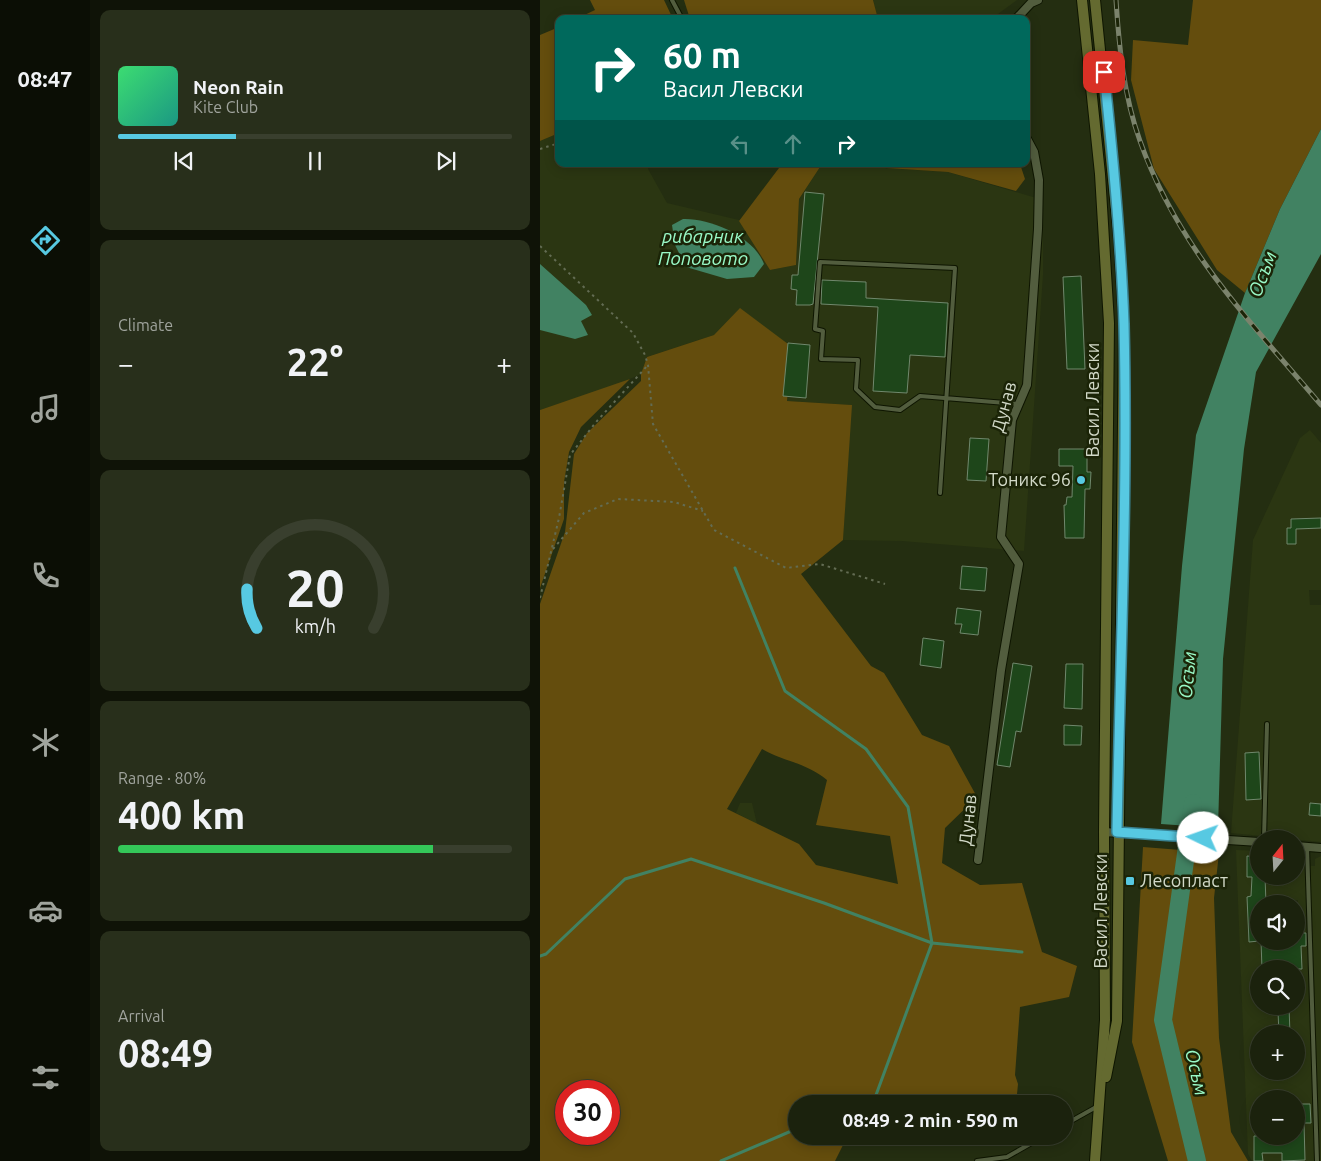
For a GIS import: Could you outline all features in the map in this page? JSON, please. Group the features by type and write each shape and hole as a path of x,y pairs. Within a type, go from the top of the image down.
{"main road":[{"name":"Васил Левски","path":"1082,0 1100,174 1110,323 1104,832 1105,1020 1095,1161"},
{"name":"Васил Левски","path":"1096,0 1120,238 1124,324 1117,832 1117,1021 1096,1132"}],"street":[{"path":"1020,15 1031,3 1038,0"},
{"name":"Дунав","path":"978,860 1001,670 1018,564 1001,537 1012,420 1027,384 1038,229 1039,180 1034,152 1030,144"},
{"path":"1104,832 1250,841"},
{"path":"1307,847 1321,848"}],"lane":[{"path":"672,0 680,15"},
{"path":"940,493 947,398 955,268 820,262 815,329 823,331 821,359 858,360 856,389 875,407 900,410 920,396 947,398 1019,404"},
{"path":"1264,830 1267,724"},
{"path":"1307,847 1317,1161"},
{"path":"1073,1120 1098,1106"},
{"path":"977,1161 1007,1157 1028,1145"}],"path":[{"path":"540,149 555,144"},
{"path":"540,246 633,333 648,365 654,424 714,530 786,568 820,564 885,584"},
{"path":"540,598 552,551 570,455 597,420 648,365"},
{"path":"552,551 584,513 618,499 674,502 703,511"}],"shaded area":[{"path":"590,0 664,0 671,15 584,15 595,10"},
{"path":"684,0 873,0 877,15 689,15"},
{"path":"873,0 1017,0 996,15 877,15"},
{"path":"1193,0 1321,0 1321,129 1280,209 1245,293 1217,270 1154,169 1131,80 1133,40 1188,45"},
{"path":"555,29 555,135 540,141 540,35"},
{"path":"555,135 555,167 648,167 667,203 739,220 770,270 796,265 799,199 820,167 869,167 948,172 1043,200 1043,275 1024,551 902,541 843,540 851,405 787,401 792,347 714,335 647,357 641,374 614,386 540,410 540,141"},
{"path":"780,167 820,167 799,199 796,265 770,270 739,221"},
{"path":"871,167 1021,167 1025,179 1016,191 948,172"},
{"path":"740,308 792,347 787,401 852,405 843,540 801,574 871,666 884,673 922,735 949,746 977,797 945,828 942,863 980,885 1022,883 1042,952 1077,966 1069,997 1020,1007 1015,1075 1018,1084 1017,1095 788,1095 788,1145 843,1145 835,1161 540,1161 540,604 565,532 574,454 587,433 641,381 641,374 647,357 714,335","holes":["762,749 804,766 827,780 816,825 890,836 898,884 816,865 799,844 727,809"]},
{"path":"630,379 581,427 569,452 564,482 564,519 540,588 540,410"},
{"path":"1310,430 1321,443 1321,590 1309,590 1310,605 1321,605 1321,842 1305,840 1305,830 1250,830 1250,835 1231,833 1253,540 1300,438"},
{"path":"740,803 752,803 757,824 736,813"},
{"path":"1143,847 1219,853 1214,898 1219,1038 1231,1132 1248,1161 1168,1161 1132,1042"},
{"path":"1236,850 1250,851 1250,885 1305,885 1305,866 1315,866 1315,859 1321,856 1321,1161 1252,1161 1248,1154"}],"water":[{"path":"1321,129 1321,254 1256,372 1244,449 1223,659 1218,828 1161,824 1182,566 1196,435 1245,293 1280,209"},
{"name":"рибарник Поповото","path":"683,219 706,222 730,231 751,245 759,254 764,264 754,277 727,279 686,267 675,245 672,225"},
{"path":"540,264 586,305 592,315 581,321 588,335 575,339 540,330"}],"building":[{"path":"805,192 824,194 813,304 796,305 797,290 791,289 792,275 798,275"},
{"path":"1081,276 1085,369 1067,369 1063,277"},
{"path":"822,280 866,282 866,298 948,303 945,357 910,355 907,393 873,391 878,307 821,304"},
{"path":"788,343 810,345 806,398 783,396"},
{"path":"970,438 989,439 986,481 967,480"},
{"path":"1059,449 1087,449 1087,472 1091,472 1090,489 1085,489 1084,538 1065,538 1064,505 1066,505 1067,497 1072,497 1073,466 1059,466"},
{"path":"1321,518 1321,528 1296,529 1296,544 1287,544 1287,528 1291,528 1291,519"},
{"path":"962,566 987,568 985,591 960,589"},
{"path":"957,608 981,611 978,635 960,633 962,624 955,624"},
{"path":"923,638 944,641 941,668 920,665"},
{"path":"1013,663 1032,666 1021,732 1016,731 1010,767 997,765"},
{"path":"1066,664 1083,664 1082,709 1064,708"},
{"path":"1064,725 1082,726 1081,745 1064,745"},
{"path":"1259,752 1261,799 1246,800 1245,753"},
{"path":"1310,803 1321,804 1321,816 1309,815"},
{"path":"1247,856 1250,856 1250,877 1247,877"},
{"path":"1252,885 1265,885 1266,895 1251,895"},
{"path":"1250,896 1249,942 1247,897"},
{"path":"1261,950 1301,950 1302,960 1262,960"},
{"path":"1278,1015 1289,1015 1290,1025 1279,1025"},
{"path":"1305,1104 1310,1104 1311,1123 1305,1123"},
{"path":"1254,1145 1305,1145 1305,1160 1282,1161 1282,1153 1262,1153 1263,1161 1254,1161"}],"waterway":[{"path":"540,956 546,954 625,879 691,859 824,903 932,943 908,807 866,749 785,691 735,568"},
{"name":"Осъм","path":"1193,803 1163,1020 1197,1161"},
{"path":"876,1095 932,943 1022,952"},
{"path":"721,1161 788,1132"}],"railway":[{"path":"1116,0 1126,89 1134,124 1156,180 1174,215 1218,281 1321,405"}],"place":[{"name":"Тоникс 96","path":"1081,480"},
{"name":"Лесопласт","path":"1130,881"}],"route":[{"path":"1104,72 1120,238 1124,324 1117,832 1203,838"}]}
